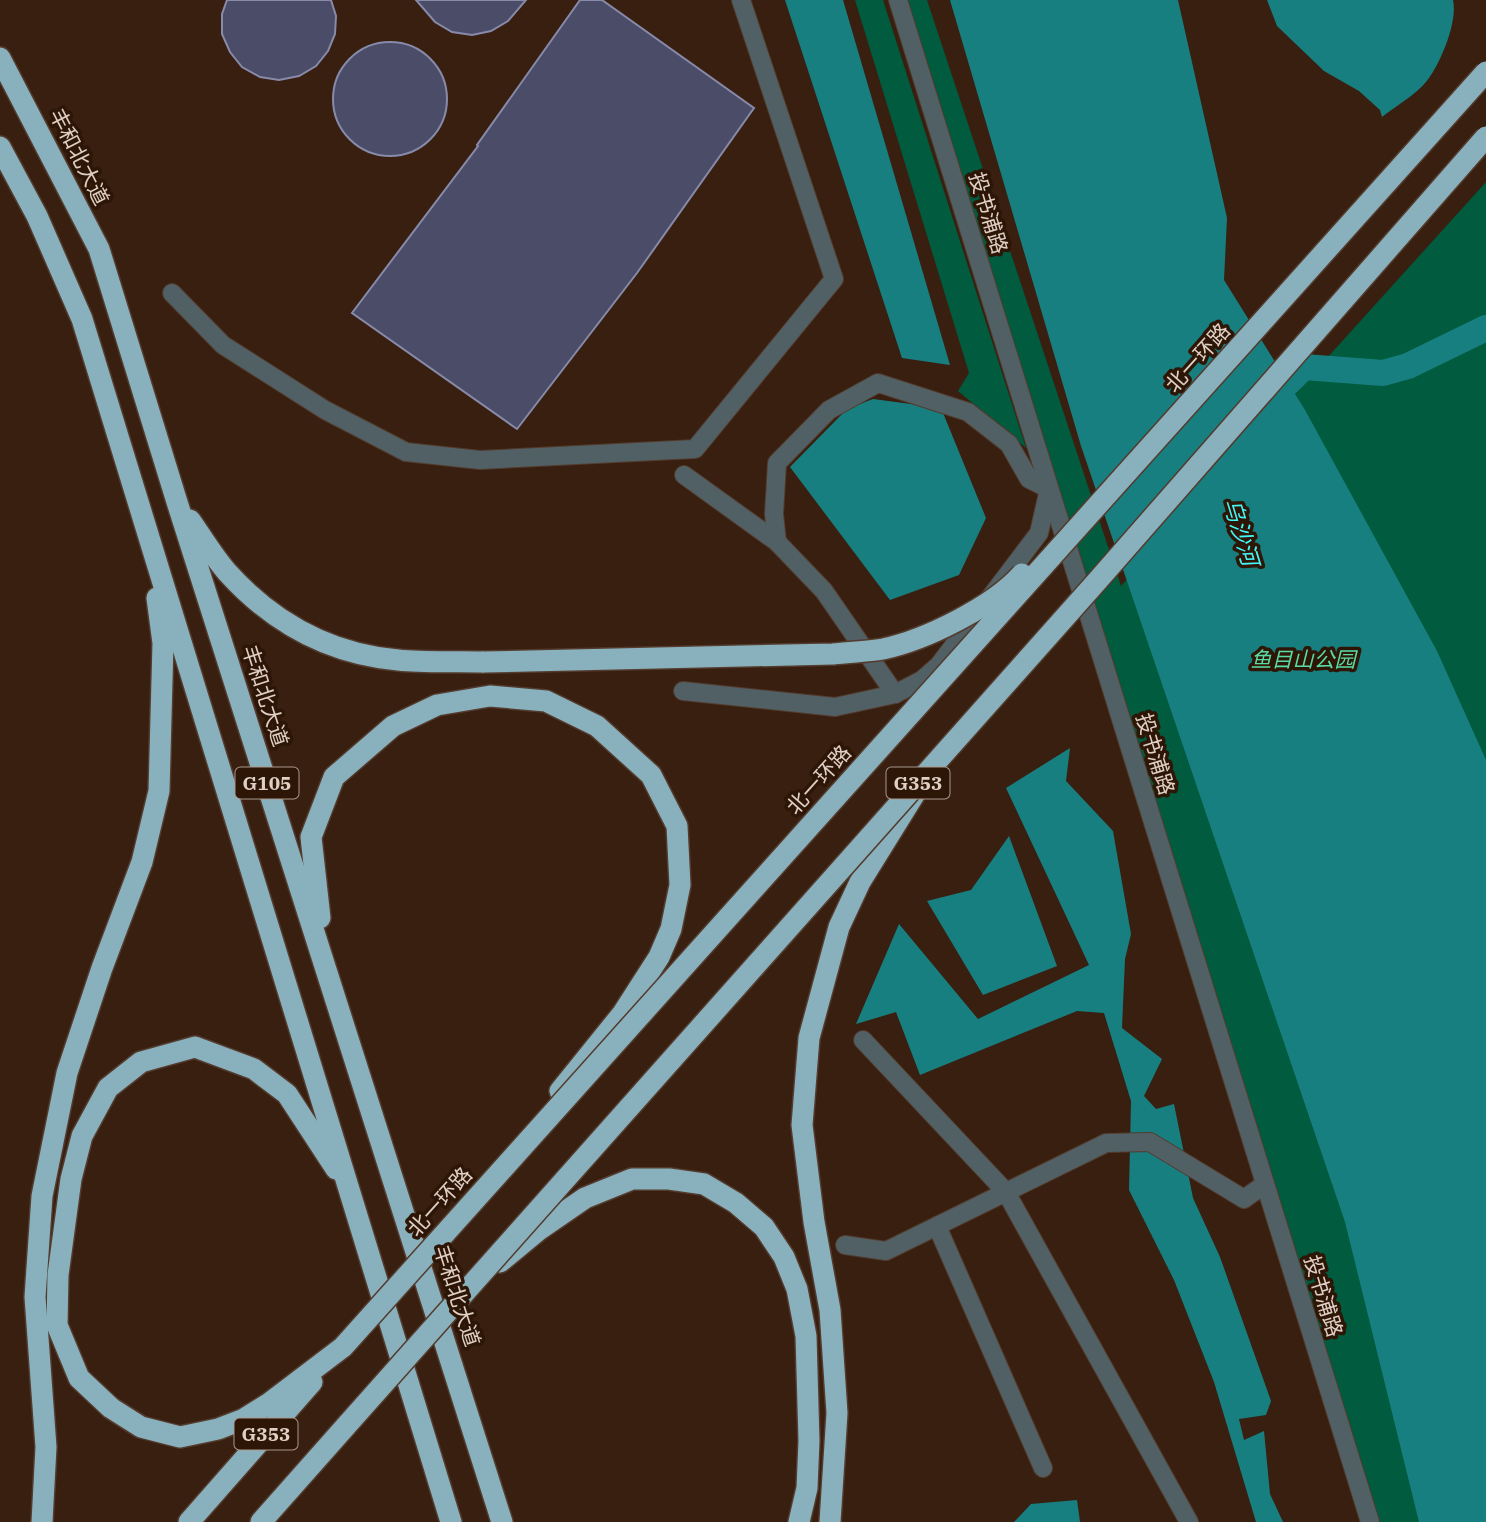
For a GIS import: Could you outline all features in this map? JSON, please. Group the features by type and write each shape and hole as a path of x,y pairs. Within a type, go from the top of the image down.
{"highway":[{"name":"丰和北大道","path":"0,58 99,249 502,1522"},
{"name":"北一环路","path":"189,1522 1486,72"},
{"name":"G353","path":"261,1522 932,767 1486,137"},
{"name":"G105","path":"0,147 37,216 82,320 451,1522"},
{"path":"177,502 225,570 252,598 286,624 320,642 355,654 399,660 484,662 833,654 882,649 919,637 980,607 1015,582 1151,428 1218,373"},
{"path":"42,1522 46,1447 35,1297 42,1196 67,1073 102,968 142,862 159,791 163,643 151,544"},
{"path":"325,965 311,837 334,777 393,726 437,705 490,696 546,701 597,726 652,775 677,826 680,885 674,917 659,957 623,1013 463,1213"},
{"path":"830,1522 837,1413 830,1310 814,1222 802,1125 809,1038 839,926 860,882 932,767"},
{"path":"343,1347 244,1419 218,1429 180,1437 141,1427 111,1408 79,1378 57,1325 58,1275 71,1179 82,1136 108,1088 141,1062 195,1047 254,1069 287,1094 350,1191"},
{"path":"467,1290 540,1229 585,1198 632,1179 670,1179 704,1184 736,1203 764,1227 784,1258 797,1289 806,1336 809,1441 807,1488 799,1522"},
{"path":"271,1522 346,1426"},
{"path":"488,1475 512,1522"}],"street":[{"path":"172,293 223,345 325,410 406,452 480,460 695,449 834,279 741,0"},
{"name":"投书浦路","path":"898,0 1370,1522"},
{"path":"682,691 835,707 895,694 922,680 939,666 1039,533 1049,489 1029,478 1009,444 968,412 878,383 829,410 777,463 777,542"},
{"path":"684,475 777,542 824,591 895,694"},
{"path":"863,1040 1006,1192 1189,1522"},
{"path":"845,1245 886,1251 1106,1143 1150,1142 1244,1199 1265,1184"},
{"path":"937,1226 1043,1468"}],"green space":[{"path":"855,0 883,0 1026,448 958,391 969,373"},
{"name":"鱼目山公园","path":"898,0 927,0 1121,586 1486,182 1486,1522 1380,1522"}],"water":[{"path":"785,0 843,0 950,365 902,358"},
{"name":"鱼目山公园","path":"950,0 1178,0 1227,218 1224,280 1305,410 1437,651 1486,760 1486,1522 1419,1522 1345,1222 1081,446"},
{"path":"1267,0 1453,0 1454,9 1447,43 1426,82 1382,117 1380,110 1359,91 1324,71 1277,26"},
{"path":"873,399 941,408 986,518 959,575 890,600 790,467 847,409"},
{"path":"1070,748 1066,781 1113,831 1131,934 1125,959 1122,1028 1162,1059 1144,1096 1156,1109 1174,1104 1193,1198 1220,1257 1271,1401 1266,1415 1239,1419 1244,1440 1264,1431 1270,1494 1283,1522 1256,1522 1214,1382 1174,1280 1129,1190 1131,1101 1104,1013 1077,1011 920,1075 896,1012 856,1024 899,924 978,1019 1089,965 1006,788"},
{"path":"1009,836 1057,966 983,995 927,901 971,890"},
{"path":"1077,1500 1080,1522 1014,1522 1031,1504"}],"building":[{"path":"227,0 331,0 336,16 335,34 328,51 316,66 299,76 279,80 260,77 242,67 230,52 222,34 222,14"},
{"path":"416,0 526,0 508,21 491,31 472,35 452,32 435,22"},
{"path":"580,0 602,0 754,108 637,273 517,429 352,313 478,146"},
{"path":"390,42 412,46 430,59 443,77 447,99 443,121 430,139 412,152 390,156 368,152 350,139 337,121 333,99 337,77 350,59 368,46"}],"waterway":[{"path":"1269,401 1304,367 1383,373 1408,366 1486,328"}],"water label":[{"name":"乌沙河","path":"1241,532"}]}
